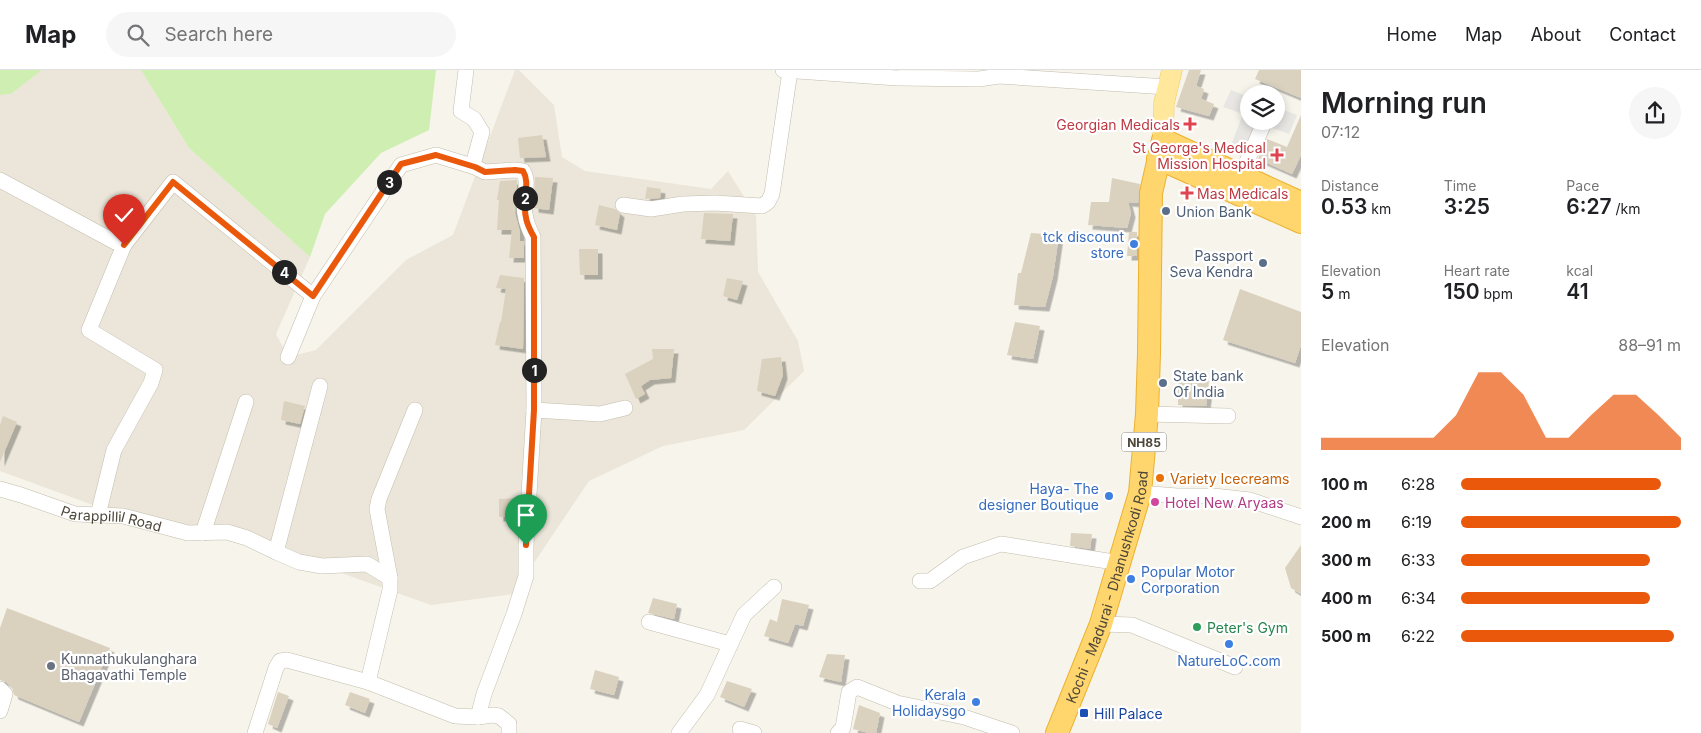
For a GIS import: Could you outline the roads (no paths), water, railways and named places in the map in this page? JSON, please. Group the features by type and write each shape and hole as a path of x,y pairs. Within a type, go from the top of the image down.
{"highway":[{"path":"1161,149 1240,177 1301,208"},
{"path":"1161,149 1301,208"},
{"name":"Kochi - Madurai - Dhanushkodi Road","path":"1059,733 1101,624 1140,493 1149,353 1151,193 1161,149"}],"main road":[{"path":"1161,149 1164,103 1169,78"}],"street":[{"path":"466,70 461,111 474,119 482,132 474,161 475,167"},
{"path":"622,205 651,210 683,204 714,203 762,206 768,202 772,194 786,70 897,78 980,78 1000,76 1169,78"},
{"path":"957,70 980,78"},
{"path":"1240,177 1261,130"},
{"path":"288,357 313,296 401,164 436,155 485,172 523,171 527,178 524,202 526,222 534,237 534,410 526,576 484,694 478,717"},
{"path":"0,180 124,245"},
{"path":"98,515 114,450 151,383 155,370 89,330 124,245 173,182 313,296"},
{"path":"276,552 320,386"},
{"path":"203,532 246,402"},
{"path":"534,410 600,414 625,408"},
{"path":"368,682 390,590 390,578 377,509 379,499 415,410"},
{"path":"1146,414 1228,416"},
{"name":"Parappillil Road","path":"0,489 74,514 123,516 188,533 227,532 247,538 300,562 322,566 367,564 390,578"},
{"path":"1140,493 1214,496 1250,500 1301,517"},
{"path":"920,581 930,581 963,557 1001,544 1120,563"},
{"path":"679,733 707,695 744,615 774,587"},
{"path":"649,622 730,644"},
{"path":"1101,624 1132,625 1235,667"},
{"path":"255,733 276,668 280,662 287,660 368,682 455,716 499,716 508,724 509,733"},
{"path":"838,733 843,728 848,692 857,687 897,703 964,717 1012,733"},
{"path":"0,689 5,694 0,711"}],"place":[{"name":"Georgian Medicals","path":"1190,124"},
{"name":"St George's Medical Mission Hospital","path":"1277,155"},
{"name":"Mas Medicals","path":"1187,193"},
{"name":"Union Bank","path":"1166,211"},
{"name":"tck discount store","path":"1134,244"},
{"name":"Passport Seva Kendra","path":"1263,263"},
{"name":"State bank Of India","path":"1163,383"},
{"name":"Variety Icecreams","path":"1160,478"},
{"name":"Haya- The designer Boutique","path":"1109,496"},
{"name":"Hotel New Aryaas","path":"1155,502"},
{"name":"Popular Motor Corporation","path":"1131,579"},
{"name":"Peter's Gym","path":"1197,627"},
{"name":"NatureLoC.com","path":"1229,644"},
{"name":"Kunnathukulanghara Bhagavathi Temple","path":"51,666"},
{"name":"Kerala Holidaysgo","path":"976,702"},
{"name":"Hill Palace","path":"1084,713"}]}
